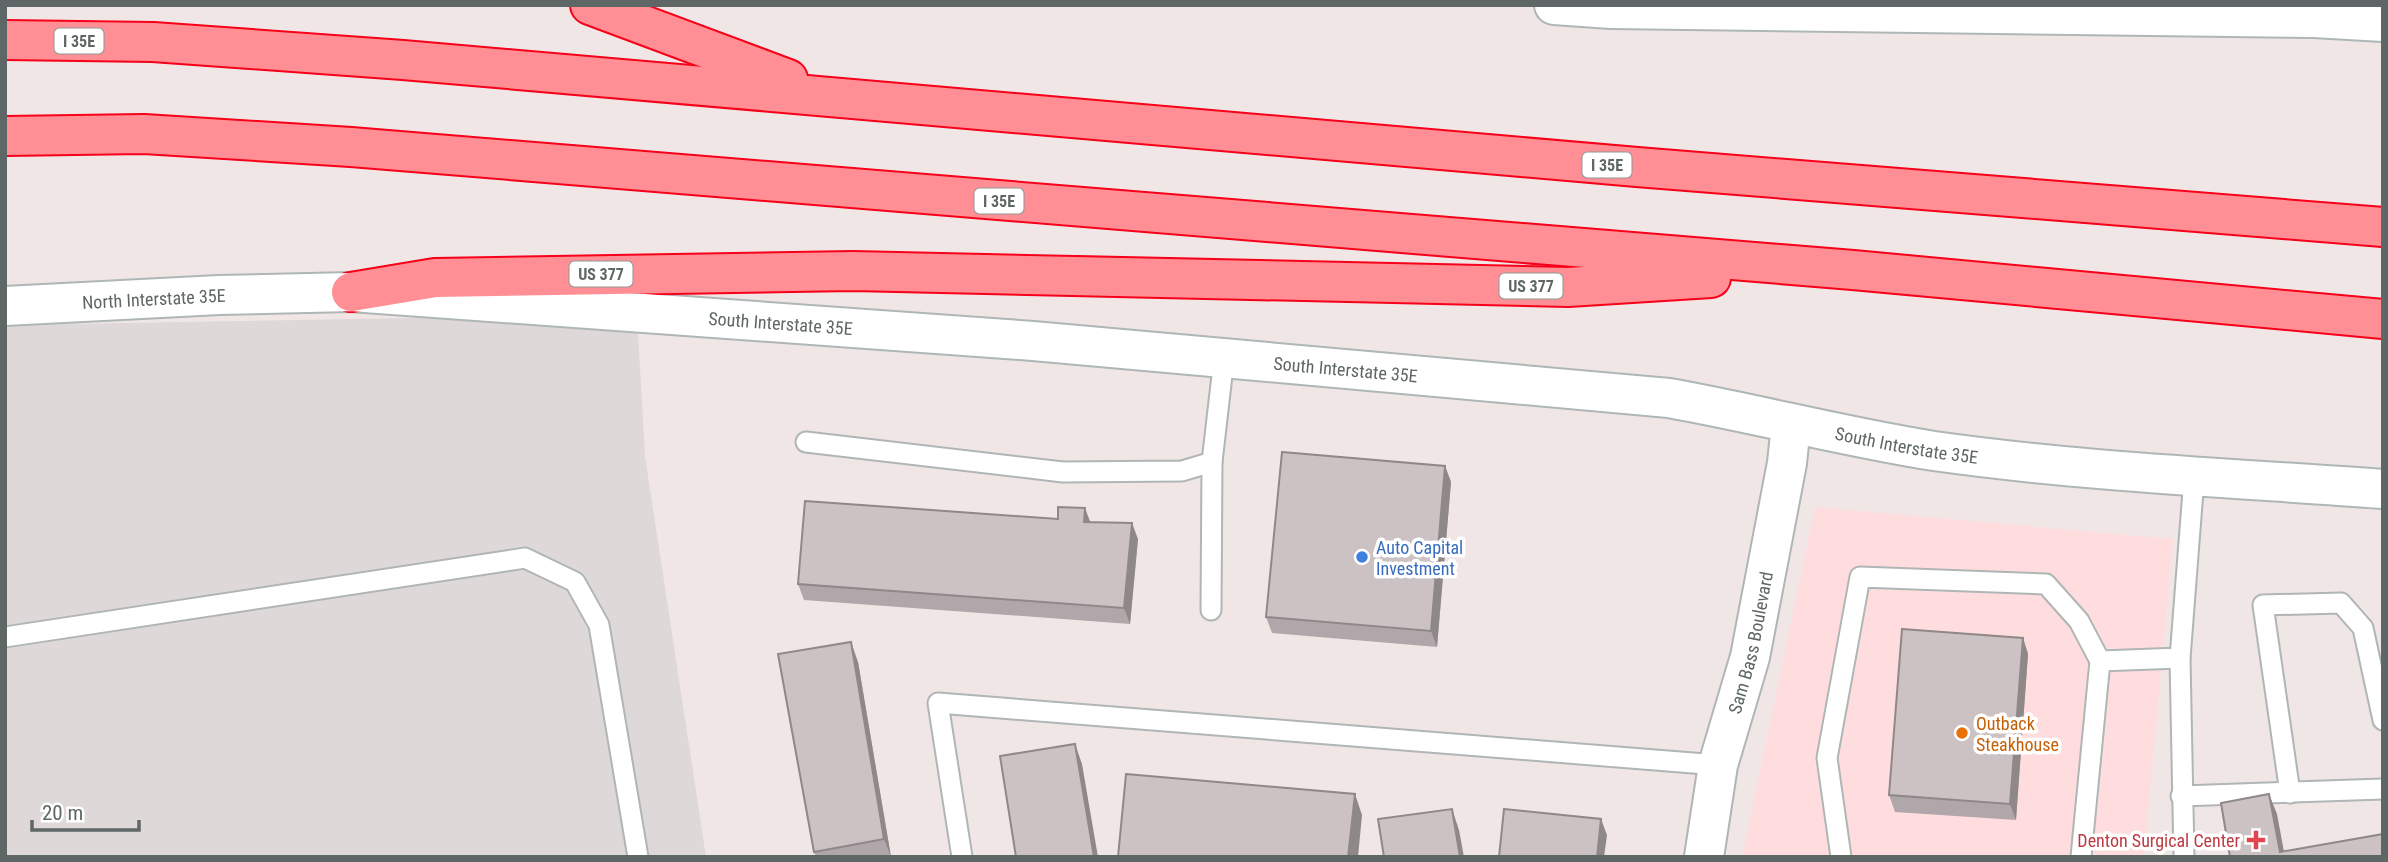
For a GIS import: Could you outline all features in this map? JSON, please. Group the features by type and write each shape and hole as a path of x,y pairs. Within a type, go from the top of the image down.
{"highway":[{"path":"590,5 832,96"},
{"name":"I 35E","path":"5,40 153,42 832,96 1637,167 2383,227"},
{"name":"I 35E","path":"5,136 144,134 351,147 1853,270 2383,320"},
{"name":"US 377","path":"351,292 435,278 564,274 853,271 1568,287 1853,270"}],"main road":[{"path":"1554,5 1611,9 1855,8 2383,22"},
{"name":"South Interstate 35E","path":"304,293 351,292 1020,340 1669,398 1737,410 1791,425 1934,451 2194,478 2383,489"},
{"name":"North Interstate 35E","path":"5,306 304,293"},
{"name":"Sam Bass Boulevard","path":"1704,857 1718,765 1750,657 1787,463 1791,425"}],"lane":[{"path":"1211,610 1212,462 1224,358"},
{"path":"806,442 1063,472 1182,471 1212,462"},
{"path":"2184,857 2180,796 2180,658 2194,478"},
{"path":"5,637 525,558 575,582 599,625 638,857"},
{"path":"1841,857 1827,758 1860,578 2046,584 2078,621 2100,661 2081,857"},
{"path":"2290,793 2263,605 2341,603 2362,628 2383,720"},
{"path":"2100,661 2180,658"},
{"path":"962,857 938,703 1718,765"},
{"path":"2180,796 2383,789"}],"shaded area":[{"path":"637,314 645,456 706,857 5,857 5,325"},
{"path":"1815,507 2173,539 2144,857 1742,857"}],"building":[{"name":"Auto Capital Investment","path":"1282,452 1445,466 1431,631 1266,617"},
{"path":"805,501 1058,519 1058,507 1085,508 1084,522 1132,523 1124,608 798,584"},
{"name":"Outback Steakhouse","path":"1902,629 2023,638 2010,804 1889,795"},
{"path":"851,642 884,839 814,852 778,654"},
{"path":"1075,744 1094,857 1016,857 1000,756"},
{"path":"1126,774 1355,794 1348,857 1118,857"},
{"path":"2269,794 2280,852 2383,834 2383,857 2230,857 2221,803"},
{"path":"1452,809 1460,857 1384,857 1378,819"},
{"path":"1504,809 1601,819 1597,857 1499,857"}],"place":[{"name":"Auto Capital Investment","path":"1362,557"},
{"name":"Outback Steakhouse","path":"1962,733"},
{"name":"Denton Surgical Center","path":"2256,840"}]}
